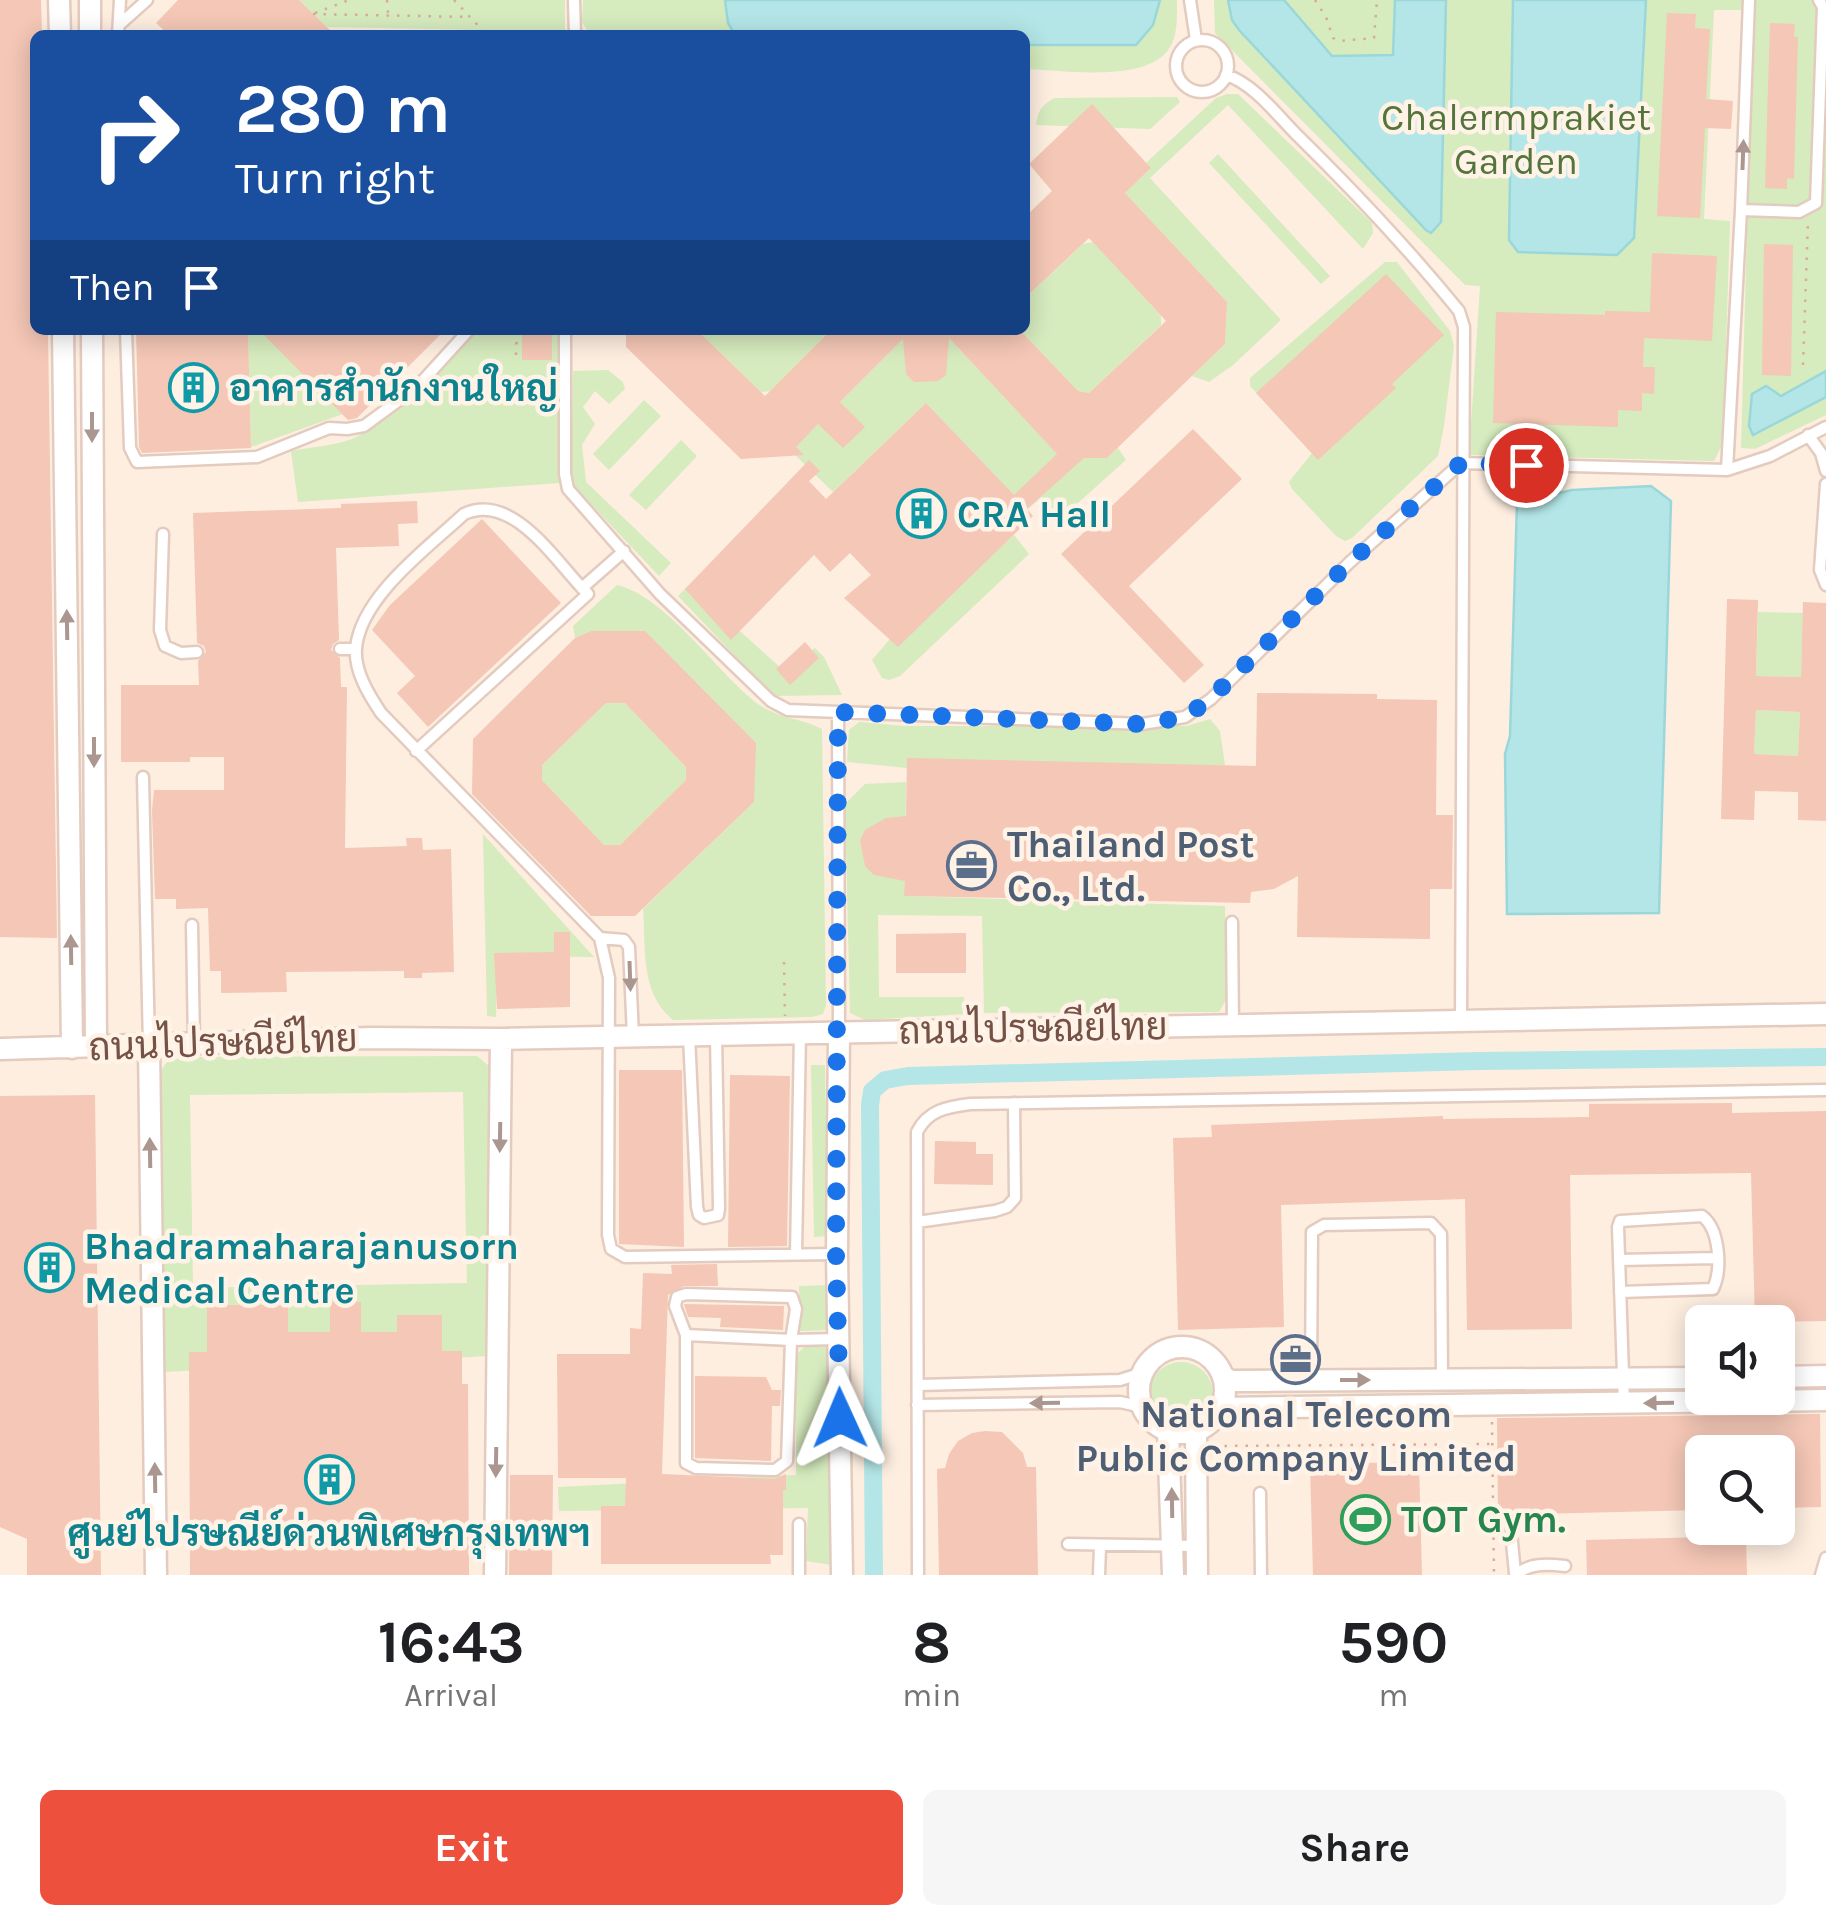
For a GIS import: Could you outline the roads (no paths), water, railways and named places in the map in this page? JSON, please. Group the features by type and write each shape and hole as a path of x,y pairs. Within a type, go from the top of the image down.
{"street":[{"path":"59,0 60,30"},
{"path":"90,0 90,30"},
{"path":"63,335 72,1048"},
{"path":"92,335 96,1047"},
{"path":"71,988 84,994 96,986"},
{"name":"ถนนไปรษณีย์ไทย","path":"0,1049 371,1038 633,1037 1826,1014"},
{"path":"839,1032 836,1254 842,1575"},
{"path":"495,1575 502,1039"},
{"path":"149,1046 156,1575"},
{"path":"1224,1376 1226,1393 1222,1408 1211,1422 1196,1431 1168,1431 1152,1422 1142,1407 1138,1390 1142,1373 1152,1358 1166,1348 1184,1346 1201,1350 1231,1381 1685,1378"},
{"path":"1795,1376 1826,1376"},
{"path":"1222,1408 1826,1400"},
{"path":"1168,1431 1173,1575"},
{"path":"1196,1431 1197,1575"}],"lane":[{"path":"118,30 120,0"},
{"path":"118,30 147,0"},
{"path":"574,0 575,30"},
{"path":"1190,0 1196,40"},
{"path":"1727,470 1749,0"},
{"path":"1741,210 1799,212 1809,210 1816,202 1822,7 1819,0"},
{"path":"1208,40 1223,50 1228,67 1226,76 1208,91 1184,84 1176,61 1184,46 1208,40"},
{"path":"1226,76 1238,79 1264,103 1392,230 1459,311 1464,337 1460,1021"},
{"path":"126,335 130,448 137,462 257,457 329,428 347,430 364,426 417,387 464,335"},
{"path":"565,335 564,474 568,489 660,594 772,701 788,710 1142,724 1185,717 1210,699 1350,562 1461,463 1727,470 1770,456 1826,426"},
{"path":"1808,435 1822,453 1826,471"},
{"path":"1826,484 1820,570 1826,585"},
{"path":"416,751 588,594 514,515 477,508 464,514 384,590 362,624 356,648 358,669 381,714 416,751 600,938 609,978 611,1249 625,1257 836,1254"},
{"path":"163,534 160,630 165,646 180,653 197,652"},
{"path":"582,588 624,551"},
{"path":"340,648 356,648"},
{"path":"838,712 839,1032"},
{"path":"143,777 149,1046"},
{"path":"1232,922 1232,1025"},
{"path":"192,925 194,1044"},
{"path":"600,938 624,940 629,947 633,1037"},
{"path":"793,1034 796,1254"},
{"path":"689,1036 697,1208 699,1214 712,1218 718,1215 719,1208 716,1035"},
{"path":"918,1575 917,1132 923,1120 948,1107 1014,1103 1826,1090"},
{"path":"917,1222 995,1211 1007,1207 1015,1198 1014,1103"},
{"path":"1620,1292 1713,1289 1717,1258 1712,1226 1702,1216 1620,1221 1619,1260 1622,1379 1624,1404"},
{"path":"1312,1380 1312,1232 1324,1225 1431,1223 1441,1234 1442,1379"},
{"path":"1619,1260 1717,1258"},
{"path":"792,1296 796,1309 791,1340 787,1461 783,1467 691,1467 684,1455 686,1335 675,1306 677,1297 792,1296"},
{"path":"686,1335 839,1339"},
{"path":"918,1384 1120,1380 1142,1373"},
{"path":"918,1405 1120,1402 1142,1407"},
{"path":"1260,1494 1261,1575"},
{"path":"1510,1522 1516,1574 1540,1564 1564,1566"},
{"path":"799,1524 799,1575"},
{"path":"1068,1544 1197,1546"},
{"path":"1099,1575 1100,1546"},
{"path":"1821,1575 1826,1558"}],"water":[{"path":"725,0 1160,0 1153,25 1136,45 1030,45 1030,30 732,30"},
{"path":"1228,0 1284,0 1332,56 1393,55 1395,0 1446,0 1441,222 1431,233 1239,30 1232,20"},
{"path":"1513,0 1646,0 1634,238 1617,255 1518,252 1509,240"},
{"path":"1826,371 1826,397 1753,435 1749,426 1752,394 1766,386 1781,396"},
{"path":"1651,486 1671,501 1659,913 1507,914 1505,754 1510,736 1517,503 1572,490"}],"waterway":[{"path":"874,1575 870,1105 872,1091 885,1080 908,1076 1478,1061 1826,1057"}],"place":[{"name":"อาคารสำนักงานใหญ่","path":"194,388"},
{"name":"CRA Hall","path":"922,514"},
{"name":"Thailand Post Co., Ltd.","path":"972,866"},
{"name":"Bhadramaharajanusorn Medical Centre","path":"49,1268"},
{"name":"National Telecom Public Company Limited","path":"1296,1360"},
{"name":"ศูนย์ไปรษณีย์ด่วนพิเศษกรุงเทพฯ","path":"329,1479"},
{"name":"TOT Gym.","path":"1366,1519"}],"park label":[{"name":"Chalermprakiet Garden","path":"1516,138"}]}
